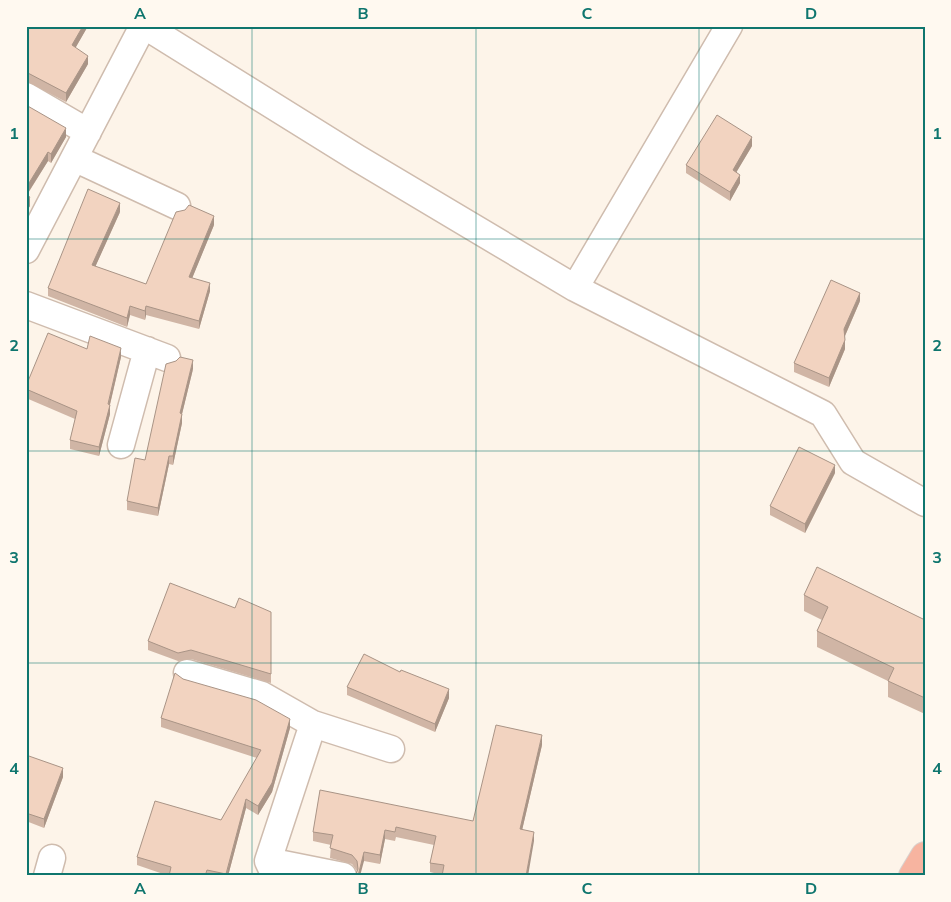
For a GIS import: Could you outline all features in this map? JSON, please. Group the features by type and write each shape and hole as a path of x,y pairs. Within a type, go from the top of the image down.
{"highway":[{"path":"913,876 925,856"}],"street":[{"path":"26,250 144,26 357,158 575,288 823,414 853,462 925,503"},
{"path":"575,288 729,26"},
{"path":"26,96 88,132"},
{"path":"74,158 177,206"},
{"path":"26,305 157,354 121,445"},
{"path":"187,673 262,695 313,724 391,749"},
{"path":"313,724 271,869 343,876"}],"building":[{"path":"26,26 83,26 72,45 88,56 66,93 26,72"},
{"path":"26,105 66,128 51,154 48,152 26,188"},
{"path":"717,115 752,137 733,170 740,175 730,192 686,165"},
{"path":"88,189 120,203 92,265 146,284 176,212 185,210 189,205 214,216 189,277 210,283 199,321 146,306 145,311 130,306 127,318 48,288"},
{"path":"26,195 30,197 26,203"},
{"path":"831,280 860,293 844,329 845,340 829,378 794,363"},
{"path":"48,333 87,349 90,336 121,348 108,404 110,405 99,447 70,440 77,411 26,389"},
{"path":"180,357 193,360 180,413 182,414 173,456 169,456 158,508 127,501 135,458 145,460 166,364 176,361"},
{"path":"799,447 835,465 805,524 770,506"},
{"path":"817,567 925,620 925,698 888,681 894,668 817,631 828,607 804,595"},
{"path":"170,583 235,608 239,598 271,612 271,674 191,650 178,653 148,641"},
{"path":"364,654 400,672 401,670 449,689 435,724 347,687"},
{"path":"175,673 183,679 256,700 290,719 272,783 258,806 246,799 226,874 207,870 205,876 169,876 171,867 137,857 155,801 221,820 261,750 161,718"},
{"path":"496,725 542,735 520,829 534,832 526,876 442,876 444,865 430,863 436,836 396,827 395,832 385,830 380,855 364,852 358,876 355,876 358,869 357,861 352,855 330,848 333,835 313,832 320,790 473,821"},
{"path":"26,755 63,768 44,819 26,813"}]}
